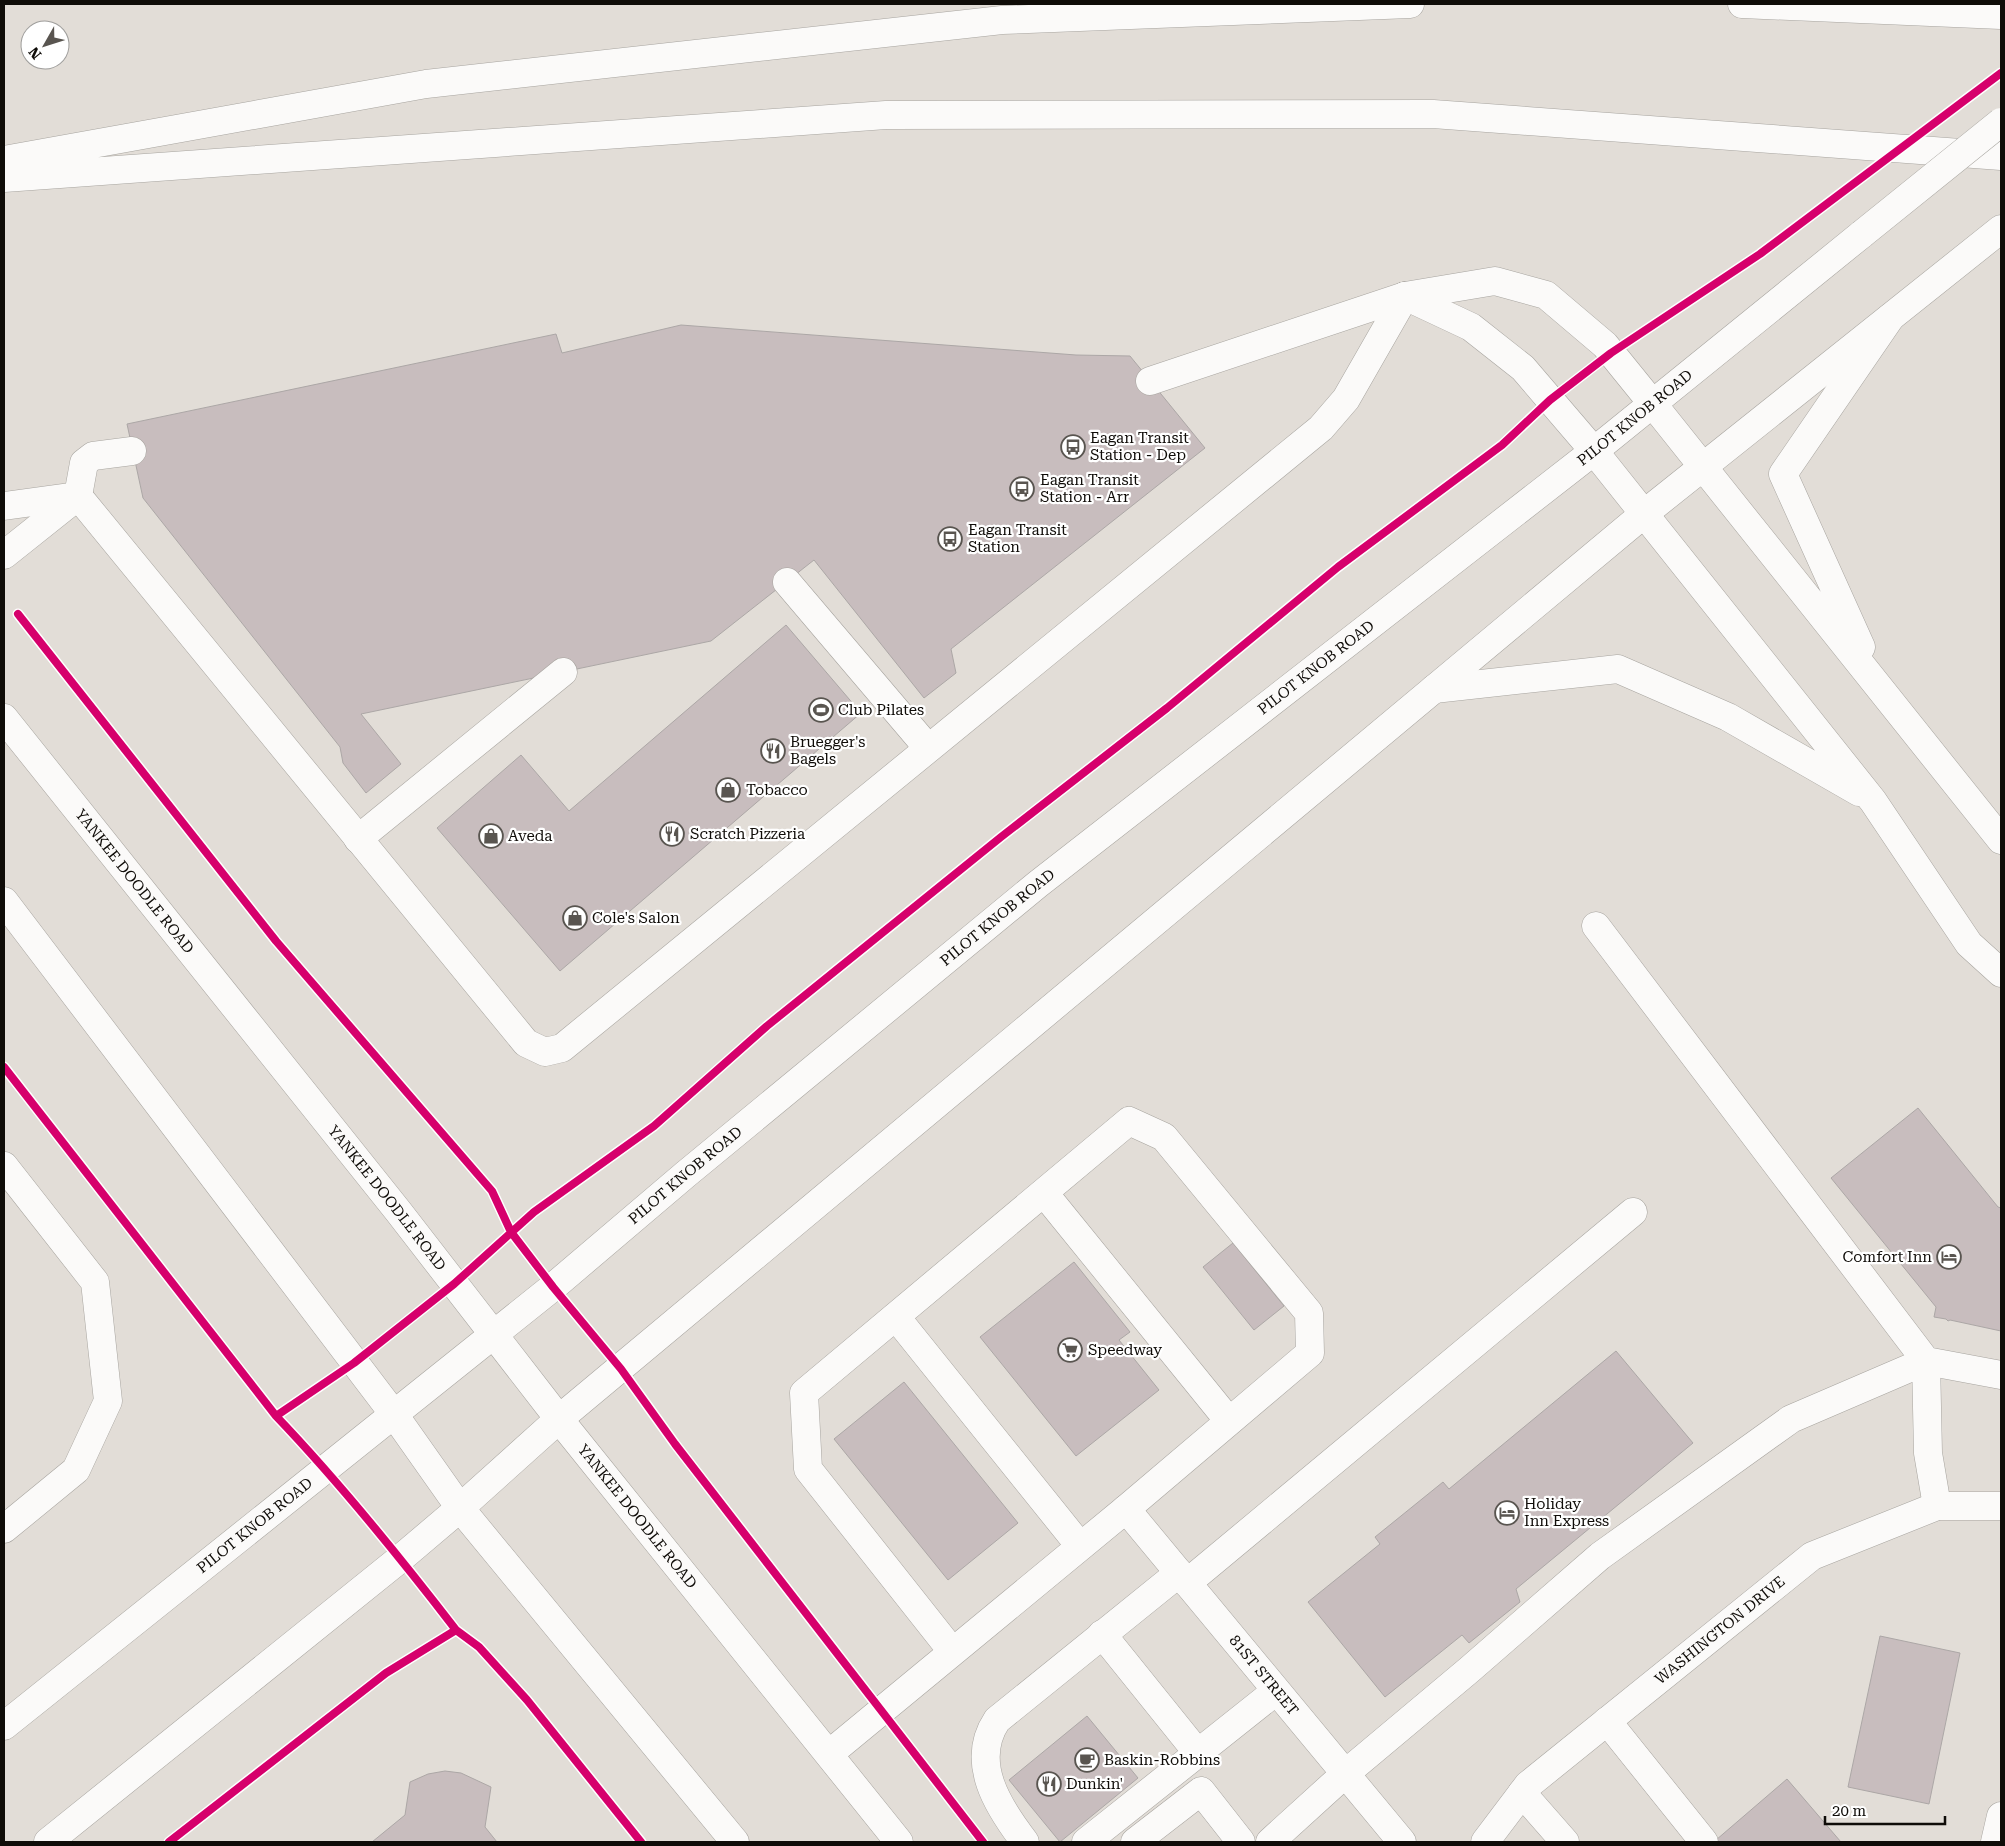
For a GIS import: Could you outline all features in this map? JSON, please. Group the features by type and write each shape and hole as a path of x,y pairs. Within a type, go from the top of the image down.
{"main road":[{"path":"4,160 426,84 506,75 1002,20 1410,4"},
{"path":"1742,4 2001,15"},
{"path":"4,178 896,115 1433,114 2001,156"},
{"name":"PILOT KNOB ROAD","path":"4,1726 393,1413 494,1335 1038,884 1594,451 2001,122"},
{"path":"48,1842 460,1508 559,1419 1645,513 1994,235"},
{"path":"1150,381 1405,296 1495,281 1546,295 1605,345 2001,840"},
{"path":"1405,296 1471,327 1524,368 1645,513 1873,800 1969,944 2001,972"},
{"path":"78,496 526,1043 545,1052 562,1048 1321,428 1346,399 1405,296"},
{"path":"1878,685 1783,474 1890,318"},
{"path":"4,555 78,496 84,463 93,456 132,451"},
{"path":"4,506 78,496"},
{"path":"787,582 928,748"},
{"path":"1434,689 1618,669 1728,717 1873,800"},
{"path":"358,839 563,672"},
{"name":"YANKEE DOODLE ROAD","path":"4,718 559,1419 899,1842"},
{"path":"4,901 393,1413 460,1508 735,1842"},
{"path":"1596,926 1926,1362 1928,1453 1937,1506"},
{"path":"829,1754 1126,1509 1310,1353 1309,1313 1164,1137 1129,1122 804,1393 808,1469 952,1651"},
{"path":"4,1166 95,1282 108,1401 76,1470 4,1529"},
{"path":"1044,1193 1230,1421"},
{"path":"1025,1842 995,1795 986,1776 985,1749 990,1730 997,1720 1102,1634 1183,1578 1633,1212"},
{"path":"896,1317 1080,1546"},
{"path":"1270,1842 1346,1773 1469,1670 1600,1556 1791,1419 1926,1362 2001,1375"},
{"name":"WASHINGTON DRIVE","path":"1485,1842 1528,1785 1812,1556 1937,1506 2001,1506"},
{"name":"81ST STREET","path":"1126,1509 1402,1842"},
{"path":"1102,1634 1197,1752"},
{"path":"1086,1842 1276,1691"},
{"path":"1607,1722 1704,1842"},
{"path":"1135,1842 1201,1791 1241,1842"},
{"path":"1522,1793 1565,1842"},
{"path":"1995,1842 2001,1816"}],"building":[{"path":"681,325 1076,355 1130,356 1205,448 951,649 956,673 924,698 814,560 711,641 361,714 401,764 366,793 343,763 340,747 143,498 127,424 556,334 562,353"},
{"path":"786,625 861,713 560,971 437,828 521,755 569,811"},
{"name":"Comfort Inn","path":"1918,1108 1998,1207 2001,1208 2001,1331 1934,1317 1936,1307 1831,1178"},
{"path":"1233,1243 1284,1306 1254,1330 1203,1267"},
{"path":"1074,1262 1130,1332 1119,1340 1159,1390 1076,1456 980,1337"},
{"name":"Holiday Inn Express","path":"1616,1351 1693,1443 1516,1589 1520,1602 1469,1643 1462,1635 1385,1697 1308,1602 1380,1544 1375,1537 1443,1482 1449,1489"},
{"path":"904,1382 1018,1523 948,1580 834,1439"},
{"path":"1880,1636 1960,1653 1929,1804 1848,1787"},
{"path":"1087,1716 1138,1778 1060,1842 1009,1780"},
{"path":"445,1771 461,1773 491,1787 485,1827 497,1842 372,1842 405,1815 410,1782 428,1774"},
{"path":"1787,1779 1841,1842 1718,1842 1716,1840"}],"cycle path":[{"path":"276,1416 354,1363 454,1284 534,1212 654,1126 767,1026 1001,837 1167,708 1338,567 1502,445 1550,400 1611,353 1760,254 2001,73"},
{"path":"18,614 276,941 492,1191 511,1232 553,1287 621,1369 675,1444 983,1842"},
{"path":"4,1067 276,1416 369,1521 456,1630"},
{"path":"169,1842 386,1673 456,1630 479,1647 527,1700 641,1842"}],"place":[{"name":"Eagan Transit Station - Dep","path":"1073,447"},
{"name":"Eagan Transit Station - Arr","path":"1022,489"},
{"name":"Eagan Transit Station","path":"950,539"},
{"name":"Club Pilates","path":"821,710"},
{"name":"Bruegger's Bagels","path":"773,751"},
{"name":"Tobacco","path":"728,790"},
{"name":"Scratch Pizzeria","path":"672,834"},
{"name":"Aveda","path":"491,836"},
{"name":"Cole's Salon","path":"575,918"},
{"name":"Comfort Inn","path":"1949,1257"},
{"name":"Speedway","path":"1070,1350"},
{"name":"Holiday Inn Express","path":"1507,1513"},
{"name":"Baskin-Robbins","path":"1087,1760"},
{"name":"Dunkin'","path":"1049,1784"}]}
